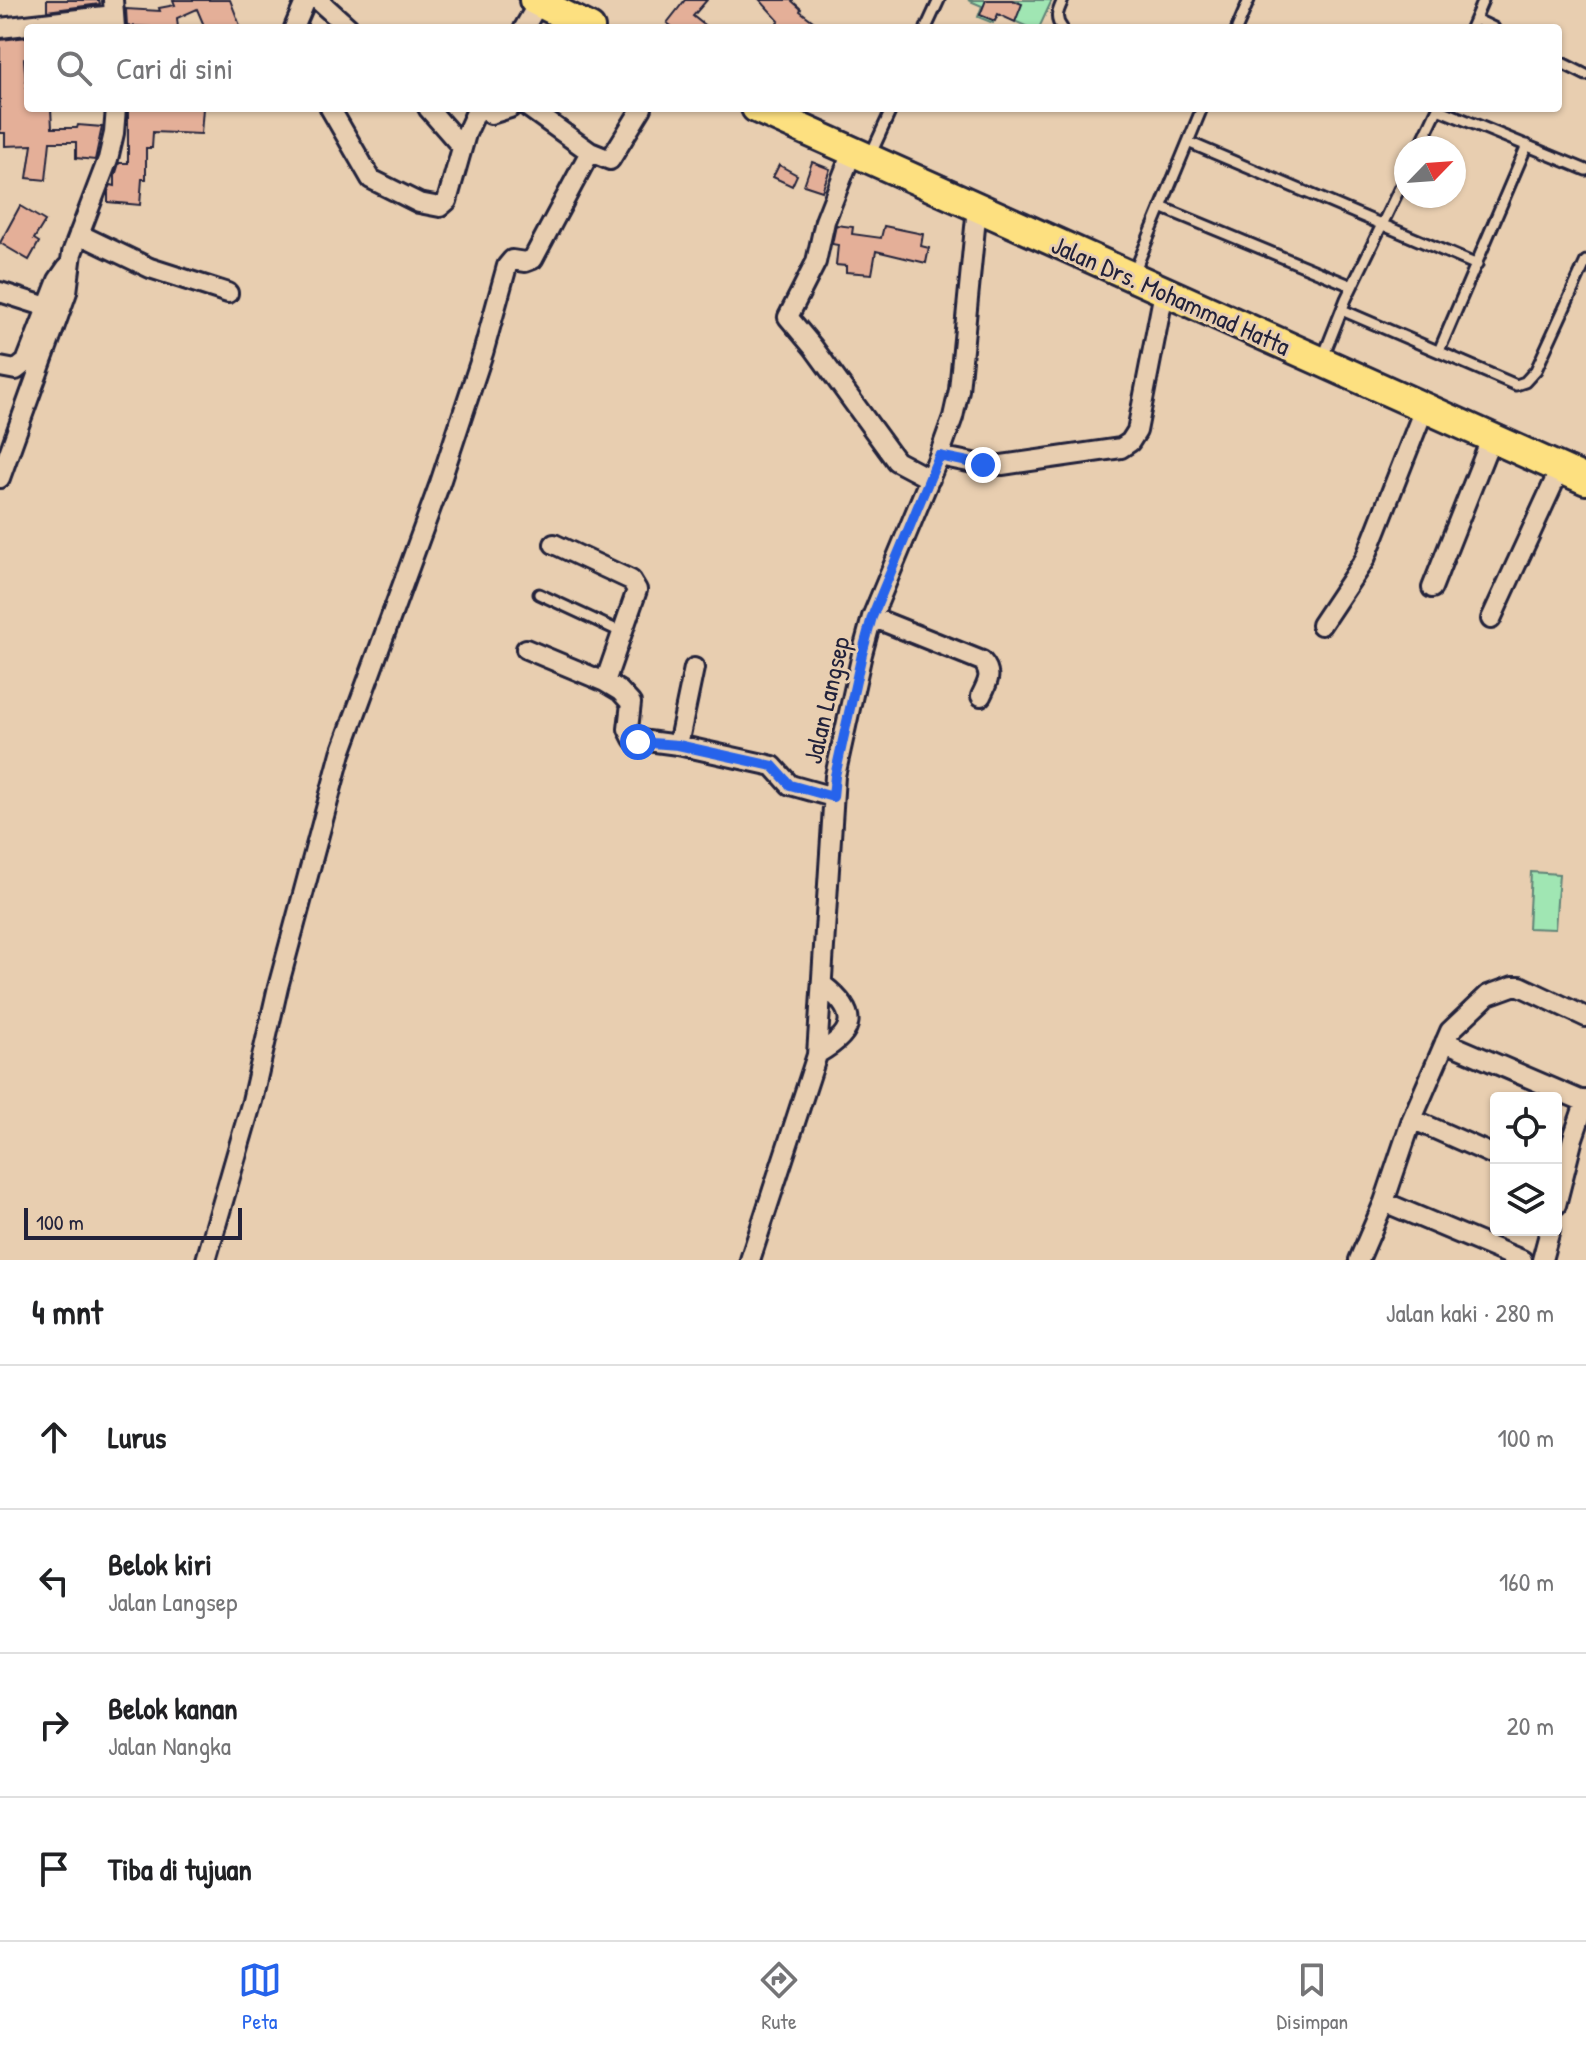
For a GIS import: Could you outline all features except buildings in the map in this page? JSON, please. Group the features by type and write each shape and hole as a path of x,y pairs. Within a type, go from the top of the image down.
{"main road":[{"path":"536,1 582,24"},
{"name":"Jalan Drs. Mohammad Hatta","path":"765,112 1573,474"}],"street":[{"path":"296,24 306,0"},
{"path":"318,0 345,24"},
{"path":"526,24 536,1"},
{"path":"33,24 114,14"},
{"path":"0,28 24,25"},
{"path":"0,478 67,292 79,234 108,159 116,112"},
{"path":"332,112 367,175 375,183 419,203 444,205 464,140 481,112"},
{"path":"432,112 464,140"},
{"path":"535,112 590,152 610,160 639,112"},
{"path":"206,1260 252,1101 278,987 341,753 440,483 483,353 507,266 512,260 525,262 533,259 590,152"},
{"path":"860,155 825,221 816,262 788,317 896,461 930,479"},
{"name":"Jalan Langsep","path":"750,1260 817,1054 835,776 872,617 953,417 959,390 977,207"},
{"path":"79,234 150,268 228,293"},
{"path":"0,367 16,370 26,362 58,280 72,262"},
{"path":"0,292 47,307"},
{"path":"939,456 983,465 1002,465 1121,448 1130,442 1137,431 1164,292"},
{"path":"1321,625 1365,559 1424,409"},
{"path":"1432,588 1491,439"},
{"path":"1491,619 1573,474"},
{"path":"554,544 636,584 637,590 605,682"},
{"path":"872,617 982,661 988,668 990,679 981,696"},
{"path":"526,649 620,691 631,703 628,729 633,739 678,745 773,766 790,785 833,797"},
{"path":"678,745 694,668"},
{"path":"817,1054 842,1038 850,1019 847,1008 823,985"},
{"path":"1359,1260 1384,1202 1412,1119 1445,1042 1450,1031 1472,1007 1488,995 1520,986 1586,1017"},
{"path":"1445,1042 1586,1101 1562,1172"},
{"path":"1412,1119 1490,1153"},
{"path":"1384,1202 1522,1260"},
{"path":"1542,1260 1548,1236"}],"lane":[{"path":"928,24 939,0"},
{"path":"1059,24 1057,12 1063,0"},
{"path":"1239,24 1249,0"},
{"path":"1473,23 1483,0"},
{"path":"1562,63 1586,75"},
{"path":"860,155 889,112"},
{"path":"1133,278 1200,112"},
{"path":"1425,136 1436,112"},
{"path":"1448,112 1586,170"},
{"path":"1188,142 1477,265"},
{"path":"1439,351 1527,145"},
{"path":"1321,363 1352,286 1394,200"},
{"path":"1161,207 1352,286"},
{"path":"1342,310 1516,385 1525,382 1536,370 1586,261"},
{"path":"539,594 621,632"}],"green space":[{"path":"968,0 1052,0 1041,24 1021,24 997,13 993,23 978,17 982,6"},
{"path":"1531,872 1559,874 1555,929 1528,928"}],"route":[{"path":"638,742 678,745 773,766 790,785 833,797 835,776 872,617 939,456 983,465"}]}
